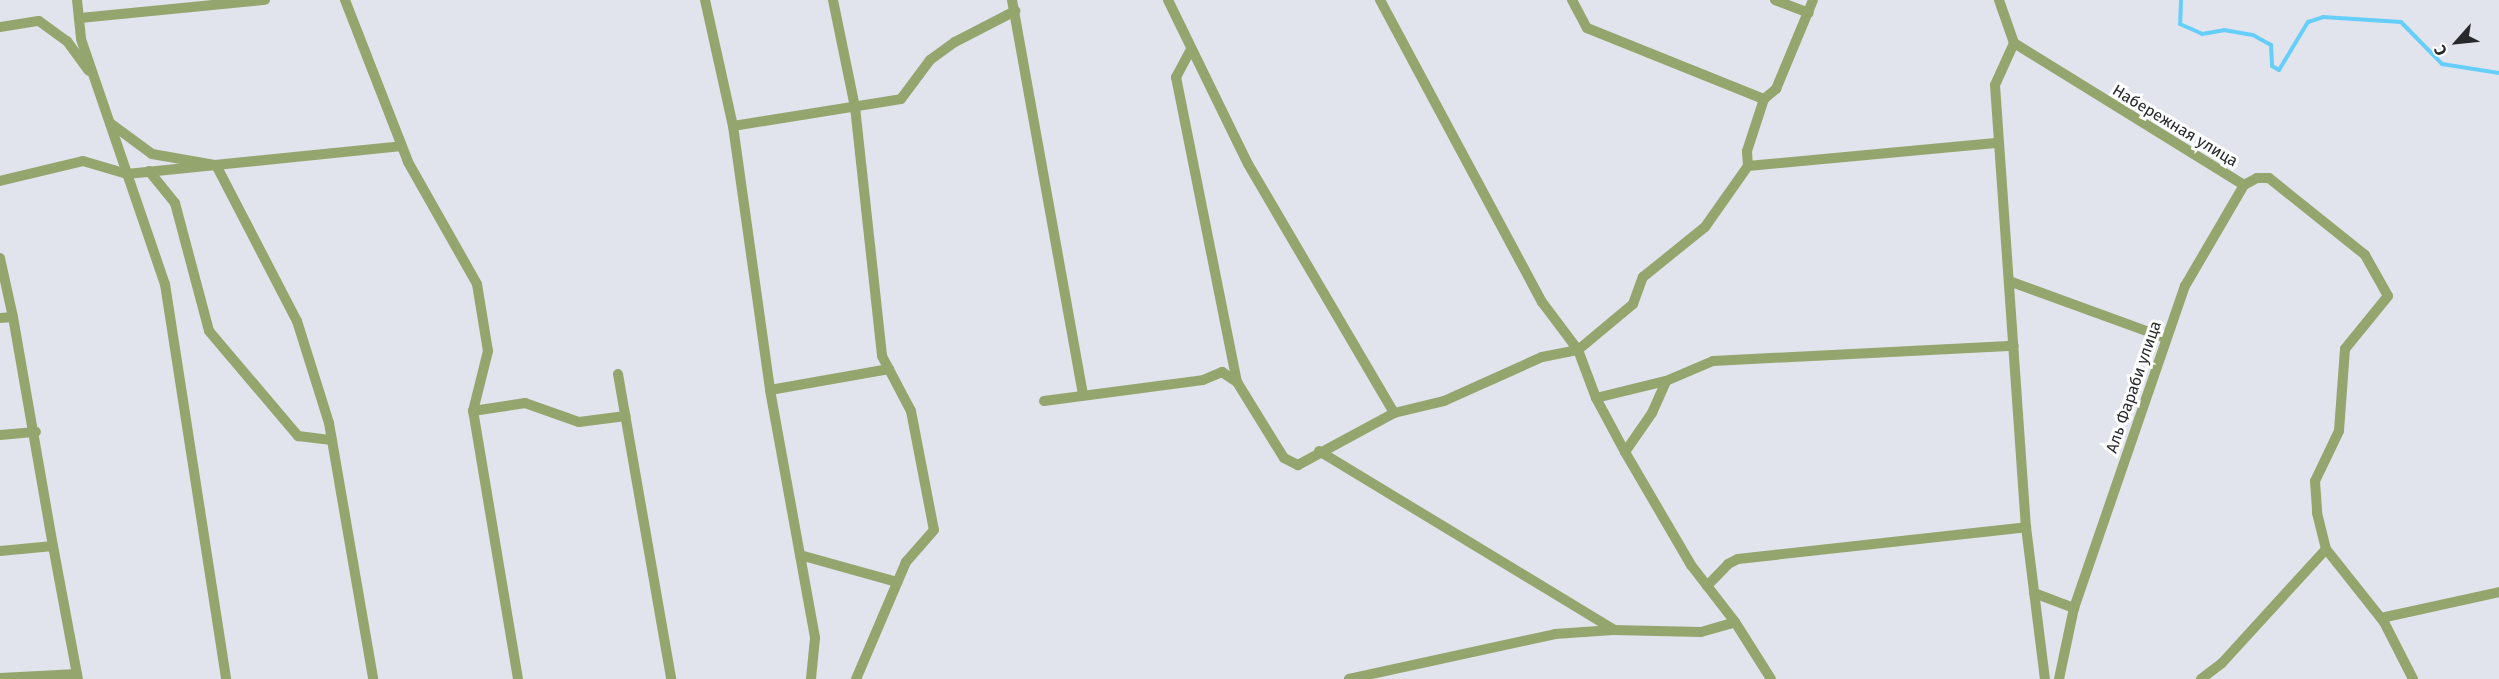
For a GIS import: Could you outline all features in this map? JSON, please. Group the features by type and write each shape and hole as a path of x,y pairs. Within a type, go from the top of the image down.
{"street":[{"path":"77,0 81,39 165,284 226,679"},
{"path":"80,18 265,0"},
{"path":"345,0 402,146 477,284 488,351 473,411 518,679"},
{"path":"705,0 733,126 770,390 815,639 812,679"},
{"path":"833,0 855,107 882,356 911,411 934,530 906,562 856,679"},
{"path":"1012,0 1083,394"},
{"path":"1168,0 1190,51 1248,164 1394,413"},
{"path":"1380,0 1542,303 1578,350 1596,398 1625,452 1707,586 1735,622 1771,679"},
{"path":"1572,0 1587,28 1764,99"},
{"path":"1775,0 1809,13"},
{"path":"1190,51 1176,78 1237,382 1284,458 1298,465 1320,451 1394,413 1444,401 1542,357 1578,350 1633,304 1643,277 1705,227 1748,166 1747,151 1764,99 1776,89 1813,0"},
{"path":"1999,0 2014,43 1995,85 2026,527 2045,679"},
{"path":"733,126 901,99 930,60 954,42 1015,11"},
{"path":"0,27 39,21 67,41 95,79"},
{"name":"Набережная улица","path":"2014,43 2244,185 2258,178 2269,178 2365,255 2388,296 2345,349 2339,431 2315,481 2326,549 2381,618 2413,679"},
{"path":"110,123 152,154 216,165"},
{"path":"1748,166 1998,143"},
{"path":"0,181 83,161 127,174 402,146"},
{"path":"216,165 297,321 332,440 373,679"},
{"path":"149,171 175,203 209,331 298,436 332,440"},
{"name":"Аль Фараби улица","path":"2059,679 2074,608 2185,286 2244,185"},
{"path":"0,258 36,432 53,546 78,676 0,678"},
{"path":"2009,281 2166,338"},
{"path":"0,318 13,317"},
{"path":"1596,398 1666,381 1713,361 2014,346"},
{"path":"770,390 889,369"},
{"path":"1044,401 1083,394 1203,380 1222,372 1237,382"},
{"path":"618,374 671,679"},
{"path":"1625,452 1652,413 1666,381"},
{"path":"473,411 525,403 579,422 626,416"},
{"path":"0,435 36,432"},
{"path":"1320,451 1613,630"},
{"path":"1707,586 1728,564 1738,559 2026,527"},
{"path":"0,551 53,546"},
{"path":"2201,679 2222,663 2326,549"},
{"path":"800,555 897,582"},
{"path":"2381,618 2499,592"},
{"path":"2034,593 2074,608"},
{"path":"1348,679 1555,634 1613,630 1701,632 1735,622"}],"waterway":[{"path":"2181,0 2180,24 2202,34 2224,30 2253,35 2271,45 2272,66 2279,70 2308,22 2323,17 2401,22 2442,64 2499,73"}]}
